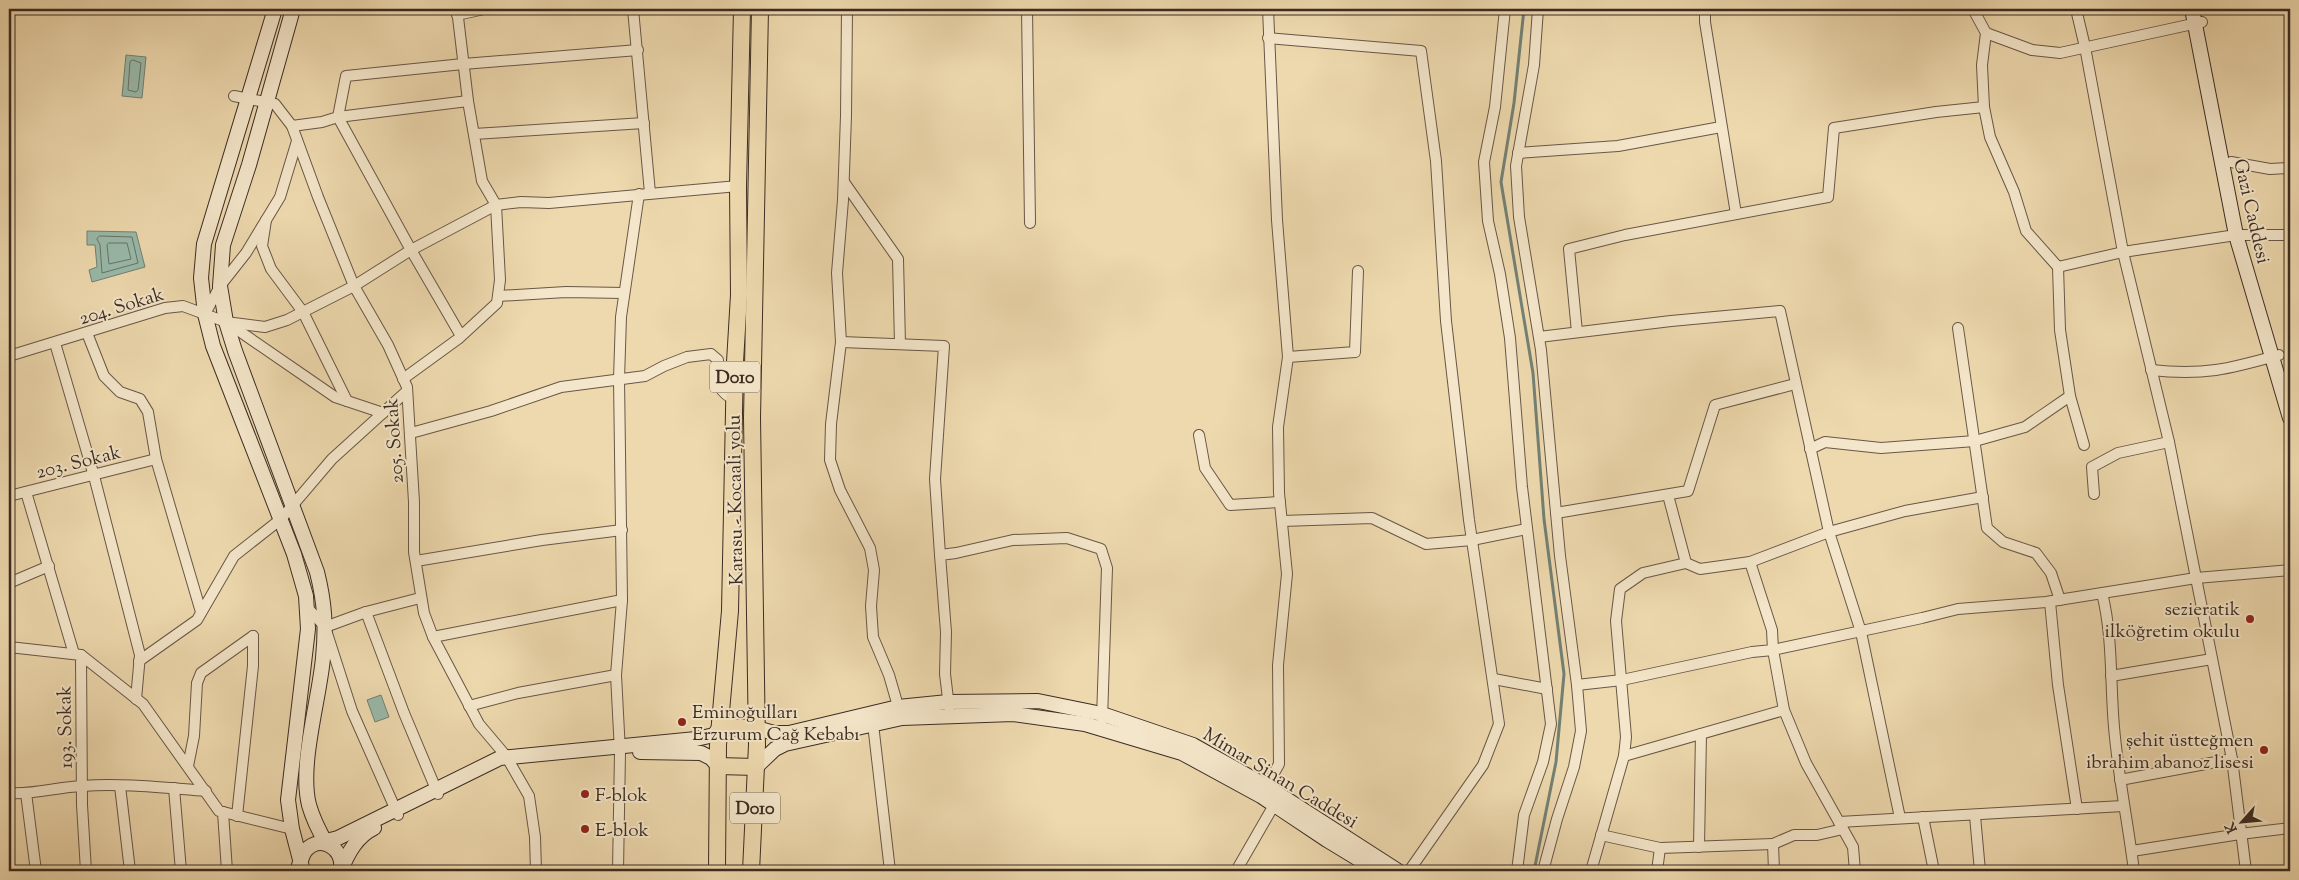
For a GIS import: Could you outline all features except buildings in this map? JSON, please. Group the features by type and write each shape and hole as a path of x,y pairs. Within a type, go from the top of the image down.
{"highway":[{"name":"Karasu - Kocaali yolu","path":"718,766 718,745 730,611 734,400 739,294 738,186 742,9"},
{"name":"Karasu - Kocaali yolu","path":"750,871 757,728 752,418 760,9"},
{"path":"720,727 757,728"},
{"path":"718,766 756,767"},
{"name":"D010","path":"717,871 718,766"}],"main road":[{"path":"275,9 204,244 201,278 205,314 214,346 294,554 306,596 308,629 288,800 300,868"},
{"path":"293,9 224,245 220,286 226,322 317,572 325,604 320,687 307,762 309,803 323,843 338,851 342,863 341,871"},
{"name":"Gazi Caddesi","path":"2192,9 2198,18 2242,236"},
{"path":"2198,18 2231,162 2242,236 2276,356 2290,418"},
{"path":"2276,356 2290,393"},
{"name":"Mimar Sinan Caddesi","path":"757,728 774,733 789,733 900,713 1038,701 1102,714 1194,745 1264,791 1398,871"},
{"name":"Mimar Sinan Caddesi","path":"949,708 1013,714 1085,724 1182,753 1264,791 1274,805 1378,871"},
{"name":"Mimar Sinan Caddesi","path":"756,767 775,749 785,744 873,724 900,713"},
{"path":"341,871 347,856 368,830 490,762 620,749 696,739 714,735 720,727"},
{"path":"620,749 701,753 711,758 718,766"},
{"path":"300,868 307,849 397,813"}],"street":[{"path":"403,379 462,336 497,303 500,280 496,205 482,181 468,101 457,12 484,9"},
{"path":"633,9 650,194"},
{"path":"847,9 844,182 837,272 841,342 831,424 830,460 840,490 870,548 874,570 871,606 873,637 889,675 900,713"},
{"path":"1027,9 1030,223"},
{"path":"1264,791 1279,764 1278,665 1288,574 1280,502 1278,427 1288,357 1277,220 1268,9"},
{"path":"1505,9 1495,107 1484,162 1488,221 1500,274 1510,338 1527,529 1551,724 1543,762 1524,815 1517,871"},
{"path":"1538,9 1534,65 1516,166 1519,217 1539,337 1556,513 1578,685 1581,731 1574,767 1543,871"},
{"path":"1705,9 1705,22 1736,214"},
{"path":"1973,9 1986,33 1982,65 1984,107 1990,137 2014,192 2026,231 2058,267 2060,330 2070,396 2084,445"},
{"path":"2076,9 2085,47 2123,252 2169,442 2232,759 2246,871"},
{"path":"1986,33 2032,50 2060,53 2198,18"},
{"path":"1268,38 1421,51 1436,160 1446,321 1472,540 1490,664 1494,679 1499,724 1483,765 1409,871"},
{"path":"462,336 411,250 338,117 346,76 463,64 638,50"},
{"name":"205. Sokak","path":"234,96 275,104 292,126 354,286 388,345 403,379 407,391 411,433 416,561 420,598 433,637 469,706 479,724 508,759 529,796 535,837 536,871"},
{"path":"292,126 322,122 338,117 468,101"},
{"path":"1578,332 1569,250 1625,235 1828,197 1834,128 1936,112 1984,107"},
{"path":"474,134 644,123"},
{"path":"1518,154 1618,146 1721,127"},
{"path":"205,314 220,286 246,253 280,197 297,141"},
{"path":"2231,162 2270,169 2290,168"},
{"path":"844,182 898,259 900,344"},
{"path":"496,205 550,203 738,186"},
{"path":"618,871 620,749 616,675 622,600 619,379 621,317 639,194"},
{"name":"204. Sokak","path":"9,356 165,308 183,306 226,322 265,327 303,312 354,286 411,250 496,205"},
{"path":"266,220 262,246 271,269 303,312 347,401"},
{"path":"2058,267 2123,252 2242,236 2290,235"},
{"path":"1288,357 1355,352 1358,271"},
{"path":"498,296 566,292 624,293"},
{"path":"1539,337 1780,311 1829,532 1861,632 1900,818"},
{"path":"226,322 335,397 382,413"},
{"path":"1958,328 1987,528 2003,542 2036,553 2051,573 2055,601 2058,685 2077,809"},
{"path":"87,333 104,376 120,392 140,400 148,412 156,459 201,612"},
{"path":"841,342 944,346 934,479 946,632 944,674 949,708"},
{"path":"55,343 94,476 140,654 136,699"},
{"path":"411,433 491,411 562,387 645,376 687,357 711,354 718,360 718,386 723,395 734,400"},
{"path":"2151,370 2197,373 2226,370 2276,356"},
{"path":"1556,513 1688,491 1714,405 1795,384"},
{"path":"139,661 197,620 234,556 281,519 332,459 407,391"},
{"path":"1810,449 1825,442 1881,448 1974,441 2025,427 2070,396"},
{"path":"1199,435 1205,468 1230,505 1280,502"},
{"path":"2094,494 2092,467 2118,454 2169,442"},
{"name":"203. Sokak","path":"9,496 156,459"},
{"name":"193. Sokak","path":"26,492 77,655 86,871"},
{"path":"1668,495 1686,563"},
{"path":"1591,871 1624,756 1626,737 1616,621 1620,589 1643,573 1686,563 1700,569 1750,562 1829,532 1905,511 1983,497"},
{"path":"1282,521 1372,518 1426,544 1472,540 1527,529"},
{"path":"416,561 542,540 622,530"},
{"path":"940,555 1013,540 1067,538 1101,549 1108,568 1101,729"},
{"path":"1750,562 1772,630 1773,650 1784,710 1806,763 1853,847 1855,871"},
{"path":"9,583 49,566"},
{"path":"1578,685 1622,680 1752,652 1773,650 1958,609 2055,601 2196,578 2290,570"},
{"path":"2102,593 2107,613 2120,780 2134,871"},
{"path":"325,627 366,612 420,598"},
{"path":"433,637 622,600"},
{"path":"307,607 325,627 352,710 397,813"},
{"path":"366,612 404,713 437,792"},
{"path":"188,766 194,736 197,683 201,673 254,636 253,666 237,816"},
{"path":"9,648 77,655 143,704 220,811 292,829"},
{"path":"2111,676 2212,659"},
{"path":"469,706 518,693 616,675"},
{"path":"1494,679 1547,689"},
{"path":"1624,756 1784,710"},
{"path":"873,724 890,871"},
{"path":"1699,847 1701,734"},
{"path":"2120,780 2232,759"},
{"path":"9,793 26,793 82,786 174,788 206,791"},
{"path":"120,786 130,871"},
{"path":"174,788 181,871"},
{"path":"26,793 36,871"},
{"path":"1236,871 1274,805"},
{"path":"1601,835 1660,848 1773,844 1794,835 1817,835 1841,826 1900,818 1975,816 2124,806"},
{"path":"223,812 227,871"},
{"path":"1975,816 1980,871"},
{"path":"1923,817 1934,871"},
{"path":"2132,851 2290,828"},
{"path":"1773,844 1774,871"},
{"path":"1657,871 1660,848"}],"water":[{"path":"126,55 146,57 142,98 122,96"},
{"path":"87,231 136,232 145,267 92,282 89,270 97,267 95,245 87,245"},
{"path":"381,695 389,717 375,722 367,700"}],"waterway":[{"path":"1524,9 1514,103 1501,182 1533,373 1544,519 1564,674 1556,762 1534,871"}],"place":[{"name":"sezieratik ilköğretim okulu","path":"2250,619"},
{"name":"Eminoğulları Erzurum Cağ Kebabı","path":"682,722"},
{"name":"şehit üstteğmen ibrahim abanoz lisesi","path":"2264,750"},
{"name":"F-blok","path":"585,794"},
{"name":"E-blok","path":"585,829"}]}
